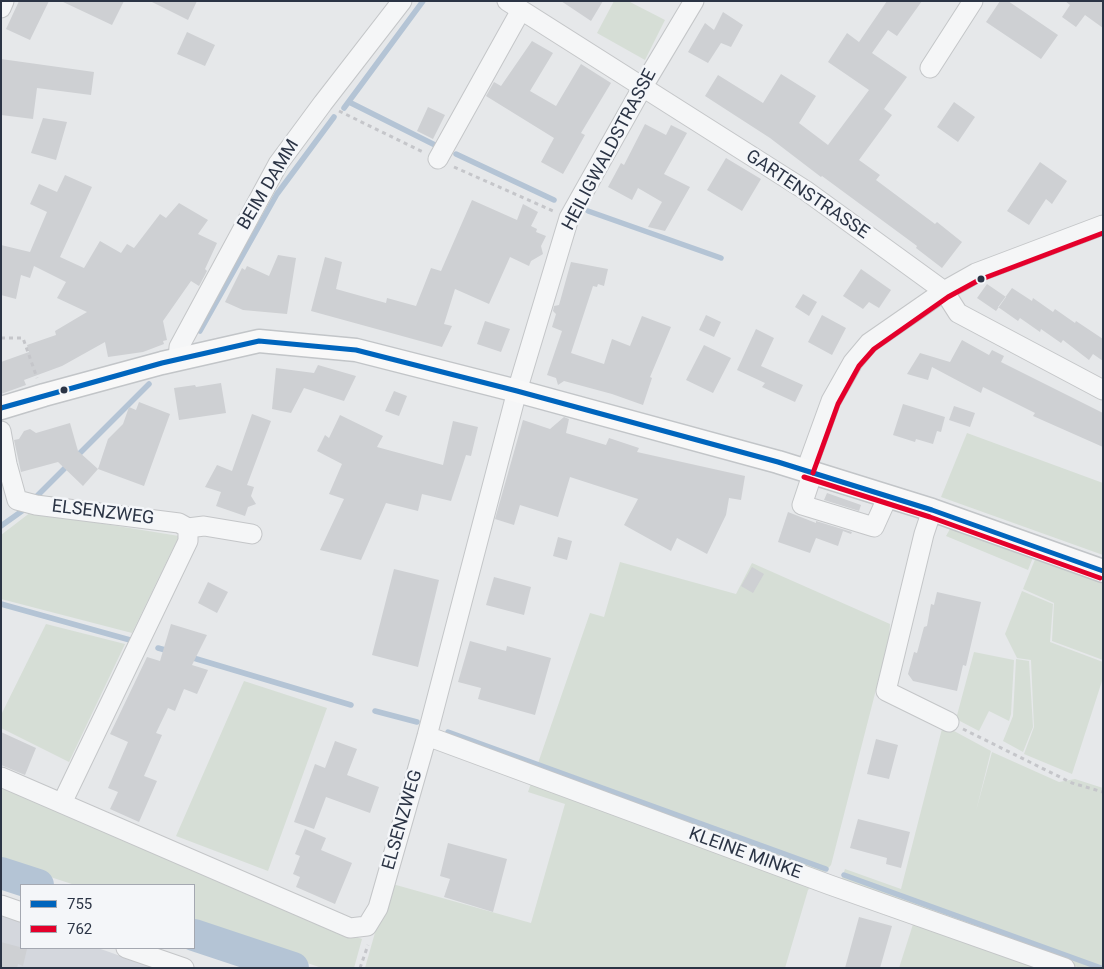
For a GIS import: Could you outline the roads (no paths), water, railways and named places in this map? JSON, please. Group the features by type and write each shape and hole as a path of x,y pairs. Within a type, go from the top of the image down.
{"main road":[{"path":"1,408 178,359 259,341 356,350 517,391 810,471 986,528 1103,571"}],"street":[{"path":"1,8 4,1"},
{"name":"BEIM DAMM","path":"178,359 180,347 278,164 402,1"},
{"name":"HEILIGWALDSTRASSE","path":"517,391 569,218 642,88 694,1"},
{"path":"930,68 972,1"},
{"path":"438,159 514,6"},
{"name":"GARTENSTRASSE","path":"514,6 805,190 944,291 958,313 1103,390"},
{"path":"888,496 874,527 802,505 831,401 853,362 869,343 944,291 976,273 1103,225"},
{"name":"ELSENZWEG","path":"1,777 350,928 367,926 378,908 427,736 517,391"},
{"name":"ELSENZWEG","path":"1,431 7,464 18,500 36,505 179,523 188,528 204,526 252,534"},
{"path":"932,510 922,543 886,691 949,722"},
{"path":"62,803 188,541 188,528"},
{"name":"KLEINE MINKE","path":"427,736 830,885 1065,968"},
{"path":"1,906 20,912"},
{"path":"129,949 184,968"}],"waterway":[{"path":"344,108 423,1"},
{"path":"349,102 437,146"},
{"path":"200,331 277,194 334,117"},
{"path":"456,154 554,200"},
{"path":"588,211 721,258"},
{"path":"76,457 149,384"},
{"path":"1,526 22,511 70,463"},
{"path":"1,604 130,640"},
{"path":"158,648 169,651"},
{"path":"190,657 351,705"},
{"path":"375,711 417,722"},
{"path":"448,732 826,869"},
{"path":"1,873 35,884"},
{"path":"844,875 1101,968"},
{"path":"195,935 293,968"}]}
